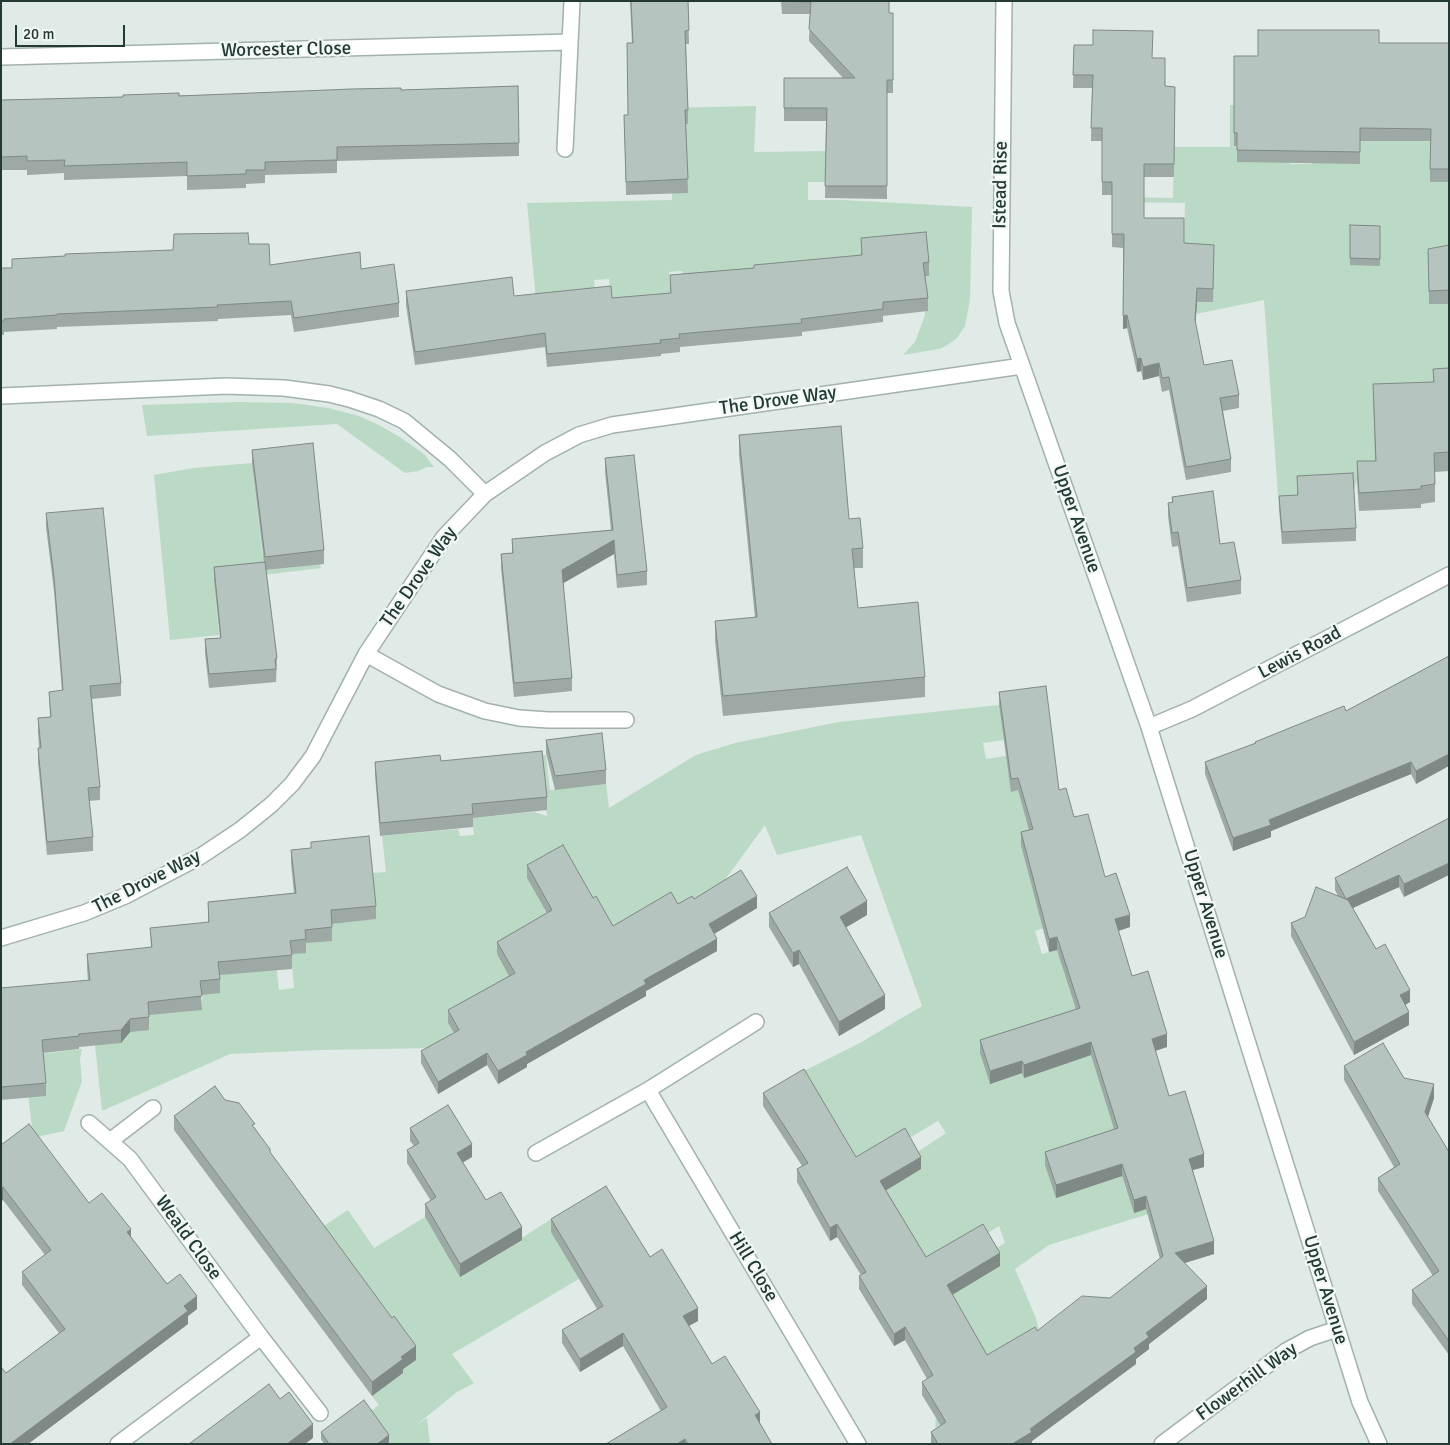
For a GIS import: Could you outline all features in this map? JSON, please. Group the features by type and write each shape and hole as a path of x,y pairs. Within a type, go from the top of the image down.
{"street":[{"path":"565,149 572,1"},
{"name":"Istead Rise","path":"1004,1 1001,291 1007,323 1022,366"},
{"name":"Worcester Close","path":"1,57 570,42"},
{"name":"The Drove Way","path":"1,938 84,913 125,896 201,856 248,824 282,796 313,756 366,654 444,537 485,494 545,453 579,435 612,425 1022,366"},
{"name":"Upper Avenue","path":"1022,366 1149,728 1360,1402 1379,1444"},
{"path":"1,396 226,386 284,388 329,394 379,409 404,421 450,459 485,494"},
{"name":"Lewis Road","path":"1149,728 1192,710 1449,575"},
{"path":"366,654 438,694 485,711 506,716 548,720 626,720"},
{"path":"536,1153 648,1090 756,1022"},
{"name":"Hill Close","path":"648,1090 858,1444"},
{"path":"110,1142 153,1108"},
{"name":"Weald Close","path":"89,1123 130,1159 261,1337 320,1413"},
{"name":"Flowerhill Way","path":"1162,1444 1286,1351 1310,1338 1337,1329"},
{"path":"118,1444 261,1337"}],"green space":[{"path":"1230,105 1234,105 1234,145 1289,144 1290,164 1312,164 1312,144 1434,121 1430,182 1449,182 1449,387 1376,480 1357,480 1353,495 1299,498 1279,509 1264,300 1157,322 1157,306 1123,305 1122,303 1194,304 1184,250 1185,203 1125,202 1114,197 1173,198 1174,151 1114,147 1230,147"},
{"path":"756,106 754,152 832,151 826,182 808,182 808,200 972,207 970,300 965,326 957,338 939,349 903,355 915,342 925,311 927,311 862,268 684,288 682,271 669,272 671,300 612,309 609,279 594,280 597,311 536,300 527,203 672,200 662,108"},
{"path":"237,402 293,403 328,408 359,416 403,439 425,455 434,467 405,473 337,424 147,436 142,405"},
{"path":"252,463 262,552 269,570 320,564 321,568 214,581 219,635 170,640 154,475 193,468"},
{"path":"999,705 1004,740 983,743 986,759 1006,756 1027,789 1066,921 1035,931 1042,954 1057,950 1095,1051 1118,1091 1119,1167 1126,1190 1154,1207 1155,1212 1049,1245 1015,1269 1036,1318 1039,1332 935,1433 944,1293 991,1251 1005,1243 999,1226 927,1272 872,1197 921,1169 913,1155 946,1133 938,1121 855,1170 802,1072 860,1043 922,1006 861,835 777,855 765,825 705,907 448,1023 461,1045 433,1048 230,1054 102,1111 94,1036 147,1000 201,1010 203,994 220,992 218,975 275,955 279,990 294,988 291,954 305,929 375,919 372,873 386,872 382,836 458,829 460,836 474,835 472,818 534,812 547,816 541,755 546,755 550,790 606,784 609,808 696,755 735,743 839,722"},
{"path":"82,1049 80,1059 82,1081 64,1131 33,1138 24,1056"},
{"path":"348,1210 374,1248 425,1217 436,1236 517,1241 556,1216 579,1279 452,1354 474,1383 457,1392 415,1426 427,1418 430,1444 390,1444 368,1413 379,1405 372,1396 403,1373 401,1370 415,1360 318,1230"}],"building":[{"path":"631,1 688,1 689,30 685,31 688,110 685,110 688,179 626,182 624,115 628,115 627,43 633,43"},
{"path":"782,1 889,1 889,13 893,13 893,80 887,80 887,186 825,186 827,108 784,108 784,78 855,78 809,29 811,2"},
{"path":"1093,30 1153,31 1152,58 1165,58 1165,86 1175,87 1174,164 1144,164 1144,218 1184,218 1184,243 1214,245 1213,289 1197,288 1195,320 1204,365 1232,360 1239,395 1220,398 1231,459 1186,467 1169,377 1162,378 1159,363 1143,367 1141,358 1137,359 1127,315 1123,316 1124,234 1112,234 1112,182 1102,182 1102,128 1091,128 1093,75 1073,75 1074,45 1093,45"},
{"path":"1258,30 1379,30 1379,43 1449,43 1449,169 1430,169 1431,129 1360,128 1360,152 1237,150 1237,133 1234,133 1234,56 1258,56"},
{"path":"518,86 519,143 337,147 337,160 265,162 265,170 246,170 246,174 187,176 187,162 64,166 65,160 27,161 27,156 1,157 1,100 123,97 123,95 179,93 179,96 351,89 401,88 401,90"},
{"path":"1350,225 1380,226 1380,259 1350,258"},
{"path":"926,232 929,262 923,263 928,298 883,302 883,309 801,319 802,323 679,334 680,338 660,340 661,343 547,354 545,333 415,352 406,291 512,277 514,296 611,286 612,298 671,293 670,275 754,268 754,265 862,255 861,238"},
{"path":"248,233 249,244 269,244 270,265 360,252 361,269 394,264 399,303 294,318 291,301 217,305 218,307 57,314 4,319 4,321 1,321 1,268 12,268 12,259 65,256 65,254 173,250 174,234"},
{"path":"1449,245 1449,290 1429,291 1428,249"},
{"path":"1449,368 1449,452 1434,453 1435,484 1421,486 1421,489 1359,493 1357,461 1376,461 1373,384 1434,382 1433,369"},
{"path":"841,426 849,519 860,518 863,548 852,549 858,608 918,602 925,677 723,696 715,621 757,617 739,435"},
{"path":"313,443 324,550 265,557 252,450"},
{"path":"634,455 647,571 617,575 614,540 562,570 572,678 514,683 501,554 513,553 512,539 613,530 605,458"},
{"path":"1353,473 1356,528 1282,532 1279,496 1298,495 1297,476"},
{"path":"1213,491 1220,544 1234,542 1241,580 1187,588 1178,532 1172,533 1168,503 1173,502 1172,497"},
{"path":"103,508 121,683 90,686 100,787 88,788 93,837 47,842 38,748 41,748 38,718 51,717 49,692 63,690 54,577 46,513"},
{"path":"265,562 277,658 275,659 276,669 209,674 205,639 221,638 214,567"},
{"path":"1449,656 1449,754 1416,771 1411,762 1269,820 1271,825 1233,838 1205,762 1344,706 1346,711"},
{"path":"1046,686 1059,790 1066,788 1074,817 1088,814 1105,877 1116,873 1130,915 1115,919 1132,976 1148,971 1167,1034 1152,1039 1169,1096 1185,1091 1204,1154 1189,1159 1214,1241 1175,1253 1207,1286 1146,1333 1149,1337 1134,1348 1136,1352 1030,1429 1032,1432 1012,1444 938,1444 931,1432 946,1422 922,1382 933,1375 905,1327 894,1334 859,1276 866,1272 837,1224 830,1228 797,1169 808,1163 763,1093 804,1069 856,1157 905,1128 921,1157 880,1181 926,1257 983,1224 1000,1253 947,1285 987,1355 1035,1327 1037,1331 1082,1296 1110,1298 1163,1256 1146,1196 1134,1200 1122,1164 1056,1185 1045,1152 1118,1128 1091,1042 1024,1065 1022,1061 990,1071 980,1040 1080,1008 1057,937 1049,939 1021,832 1033,829 1018,778 1011,779 999,692"},
{"path":"602,733 606,770 555,776 546,740"},
{"path":"542,751 547,797 472,804 473,814 380,823 375,762 440,755 441,761"},
{"path":"1449,818 1449,863 1404,884 1399,875 1346,899 1335,878"},
{"path":"369,836 376,906 331,910 332,927 305,930 306,939 290,941 292,955 218,962 220,979 200,981 202,996 148,1002 149,1017 130,1019 121,1030 42,1040 46,1083 1,1087 1,988 90,980 87,954 152,947 150,928 209,922 208,902 296,893 291,850 311,848 311,842"},
{"path":"563,845 593,898 596,896 613,926 671,892 678,904 692,896 694,899 741,870 757,896 709,924 717,939 644,980 646,984 526,1052 527,1055 498,1071 487,1053 438,1082 421,1051 459,1030 448,1010 515,973 497,942 552,910 527,865"},
{"path":"847,867 867,901 840,917 885,995 839,1022 799,950 793,953 769,913"},
{"path":"1316,887 1348,900 1376,949 1385,944 1410,990 1400,995 1409,1012 1354,1042 1291,923 1305,917"},
{"path":"1383,1043 1404,1078 1434,1084 1425,1112 1449,1152 1449,1341 1412,1290 1439,1271 1378,1178 1400,1164 1344,1066"},
{"path":"215,1086 225,1100 239,1103 255,1124 252,1125 270,1149 270,1152 392,1318 394,1316 416,1346 401,1357 403,1359 372,1382 174,1116"},
{"path":"448,1105 472,1144 457,1153 486,1200 501,1192 522,1227 460,1264 425,1204 436,1197 407,1150 419,1143 410,1128"},
{"path":"29,1124 89,1203 102,1193 131,1229 127,1232 167,1284 180,1274 197,1296 184,1306 188,1311 10,1444 1,1444 1,1367 6,1373 65,1329 22,1272 51,1250 3,1187 1,1188 1,1145"},
{"path":"606,1186 650,1257 662,1249 698,1308 683,1316 712,1364 725,1356 760,1412 755,1415 772,1444 688,1444 685,1439 677,1444 606,1444 667,1407 623,1333 580,1359 562,1330 603,1306 551,1219"},
{"path":"269,1384 280,1399 289,1392 313,1424 287,1444 189,1444"},
{"path":"364,1400 389,1435 377,1444 329,1444 321,1432"}]}
